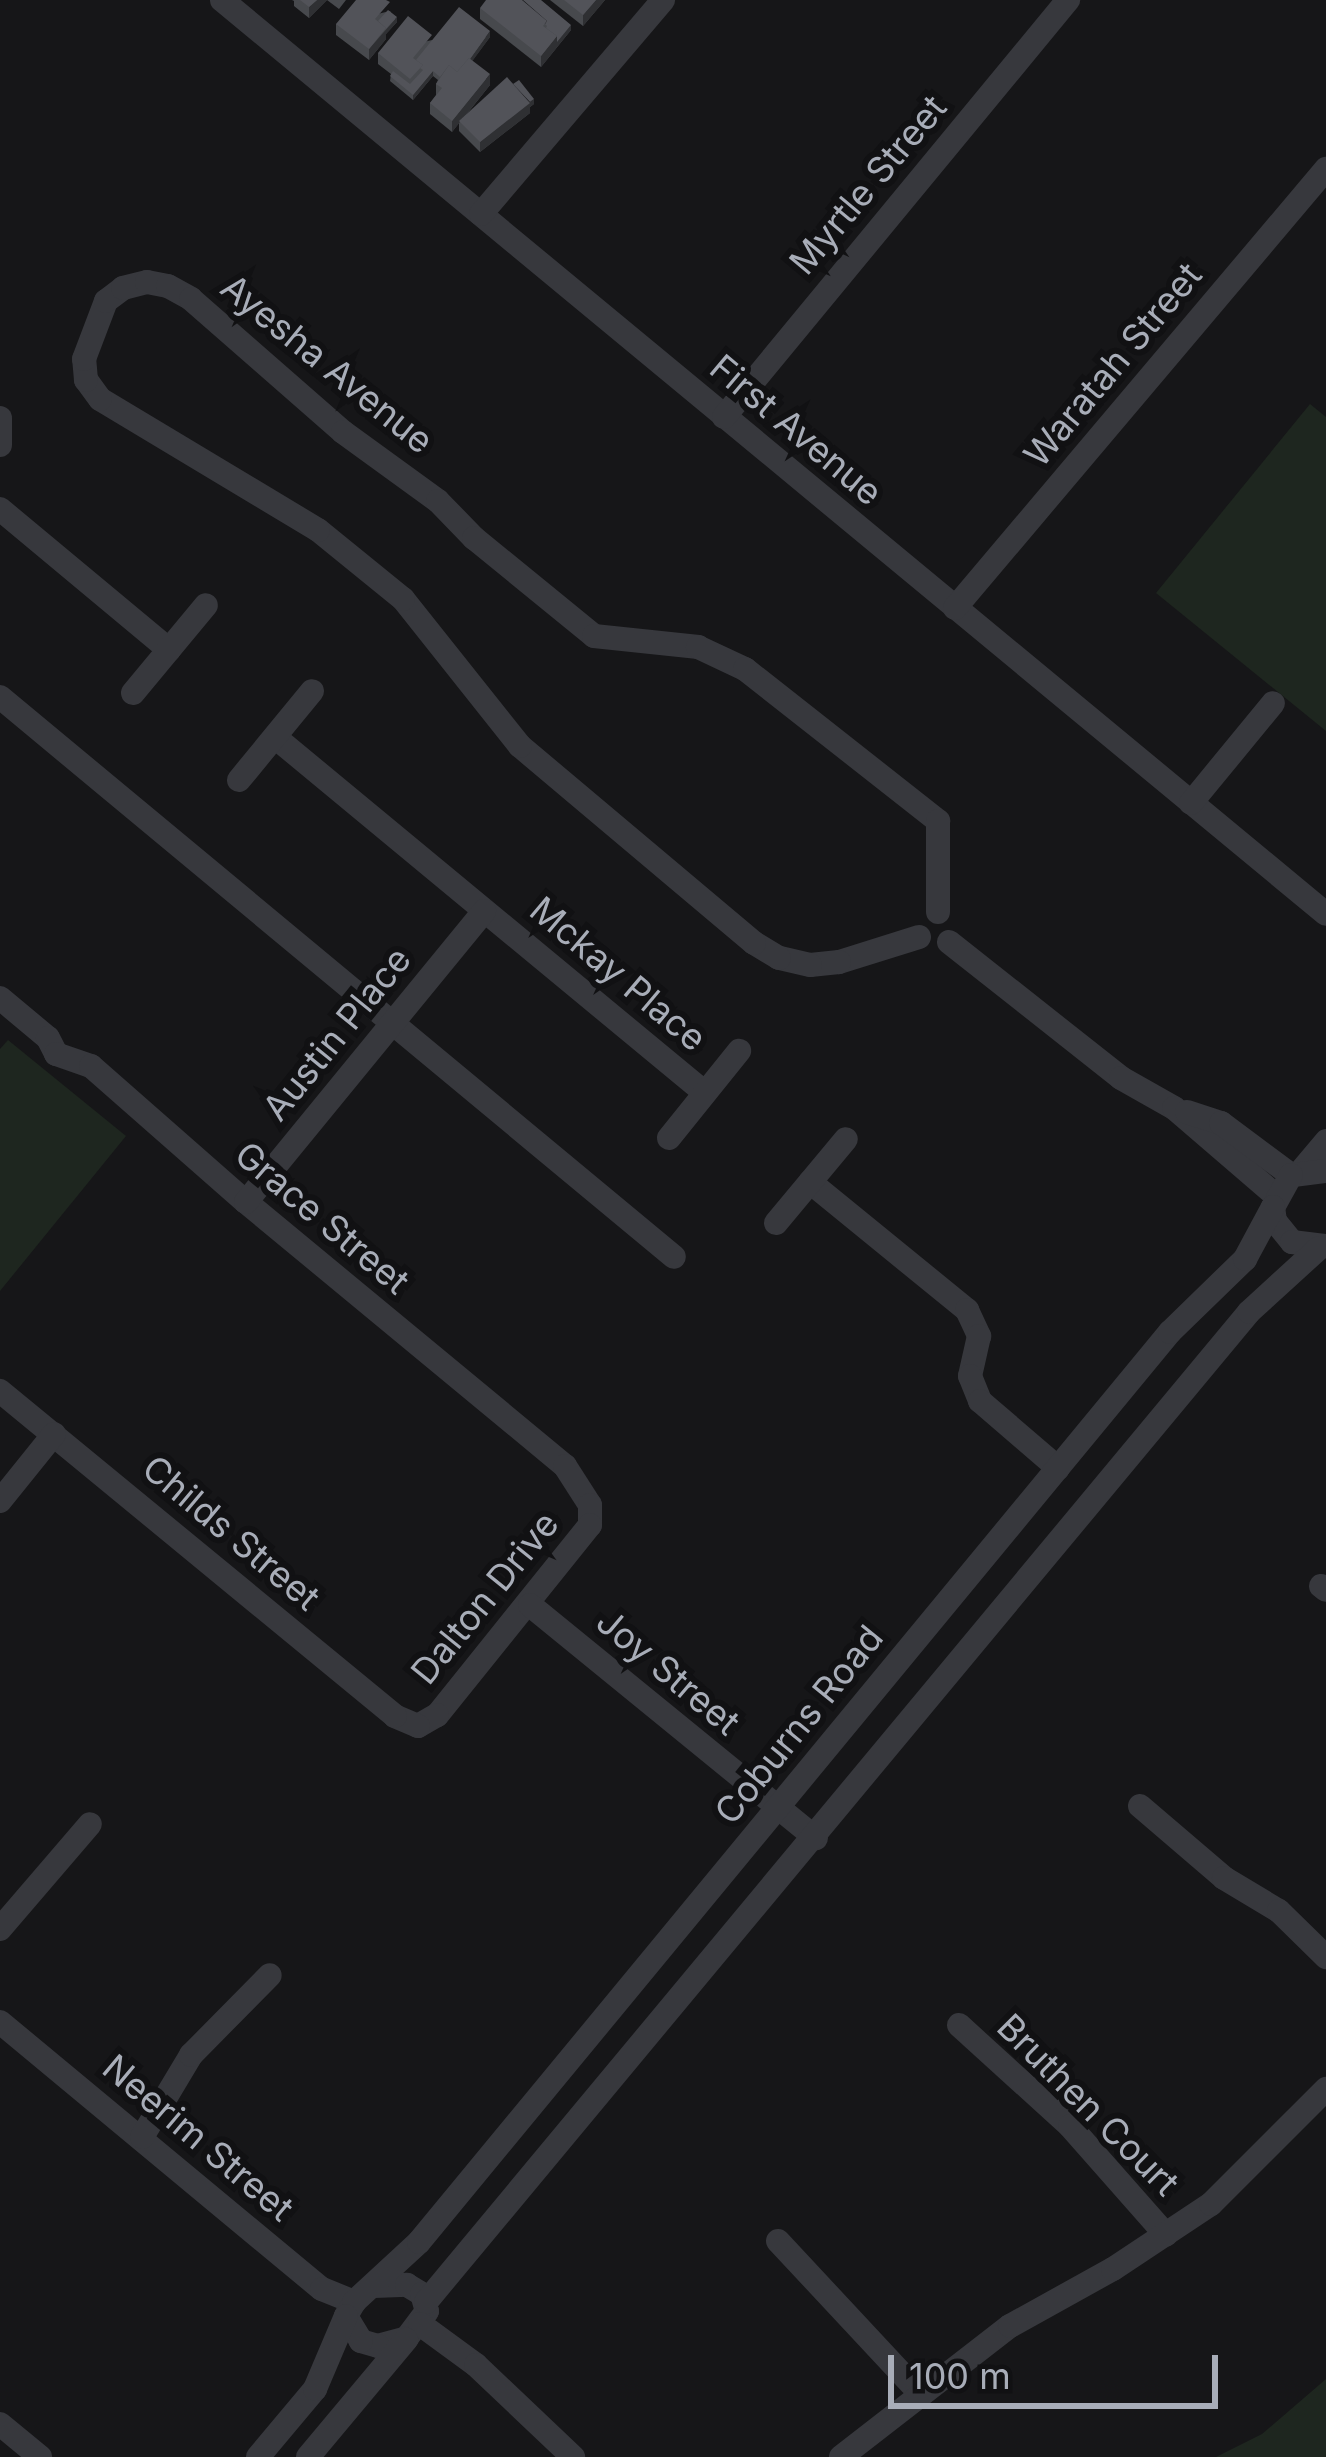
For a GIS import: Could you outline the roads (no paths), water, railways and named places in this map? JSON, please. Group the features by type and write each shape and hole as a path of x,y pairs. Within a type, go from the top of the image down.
{"street":[{"name":"First Avenue","path":"222,0 1326,914"},
{"path":"481,214 663,0"},
{"name":"Myrtle Street","path":"724,417 1068,0"},
{"name":"Waratah Street","path":"955,608 1326,170"},
{"name":"Ayesha Avenue","path":"147,282 168,286 191,299 343,432 438,501 474,538 594,636 698,647 746,669 938,821 938,912 951,921 949,942 933,948 919,937 838,962 809,965 779,958 754,943 520,746 403,599 318,530 100,399 86,380 84,358 106,301 123,288 147,282"},
{"path":"0,418 0,445"},
{"path":"0,509 169,650"},
{"path":"133,693 206,605"},
{"path":"239,780 312,692"},
{"path":"0,697 674,1257"},
{"path":"1191,802 1273,703"},
{"name":"Mckay Place","path":"274,737 705,1093"},
{"name":"Austin Place","path":"246,1202 484,911"},
{"path":"919,937 923,917 938,912"},
{"name":"Ayesha Avenue","path":"949,942 1121,1078 1174,1108 1221,1124 1293,1184 1282,1233 1292,1242 1322,1247"},
{"name":"Grace Street","path":"0,998 48,1038 56,1054 91,1066 246,1202 565,1466 590,1505"},
{"name":"Mckay Place","path":"669,1138 739,1051"},
{"path":"776,1222 846,1138"},
{"name":"Coburns Road","path":"258,2457 315,2389 358,2301 419,2242 1170,1332 1245,1259 1326,1141"},
{"path":"810,1182 967,1310 979,1336 970,1376 980,1401 1058,1468"},
{"path":"308,2457 418,2322 490,2218 525,2189 1249,1312 1322,1247"},
{"name":"Childs Street","path":"0,1391 395,1716 418,1726"},
{"path":"0,1501 54,1434"},
{"name":"Dalton Drive","path":"418,1726 437,1715 530,1605 590,1526 590,1505"},
{"name":"Joy Street","path":"530,1605 816,1838"},
{"path":"1140,1806 1224,1878 1279,1911 1326,1957"},
{"path":"0,1929 90,1823"},
{"path":"142,2137 191,2055 270,1975"},
{"name":"Neerim Street","path":"0,2022 322,2288 358,2301"},
{"name":"Bruthen Court","path":"959,2025 1070,2126 1166,2235"},
{"path":"841,2457 1010,2326 1210,2204 1326,2089"},
{"path":"778,2241 919,2392"},
{"path":"418,2322 378,2346 361,2341 358,2301 407,2285 418,2322 476,2365 573,2457"},
{"path":"0,2424 40,2457"}]}
